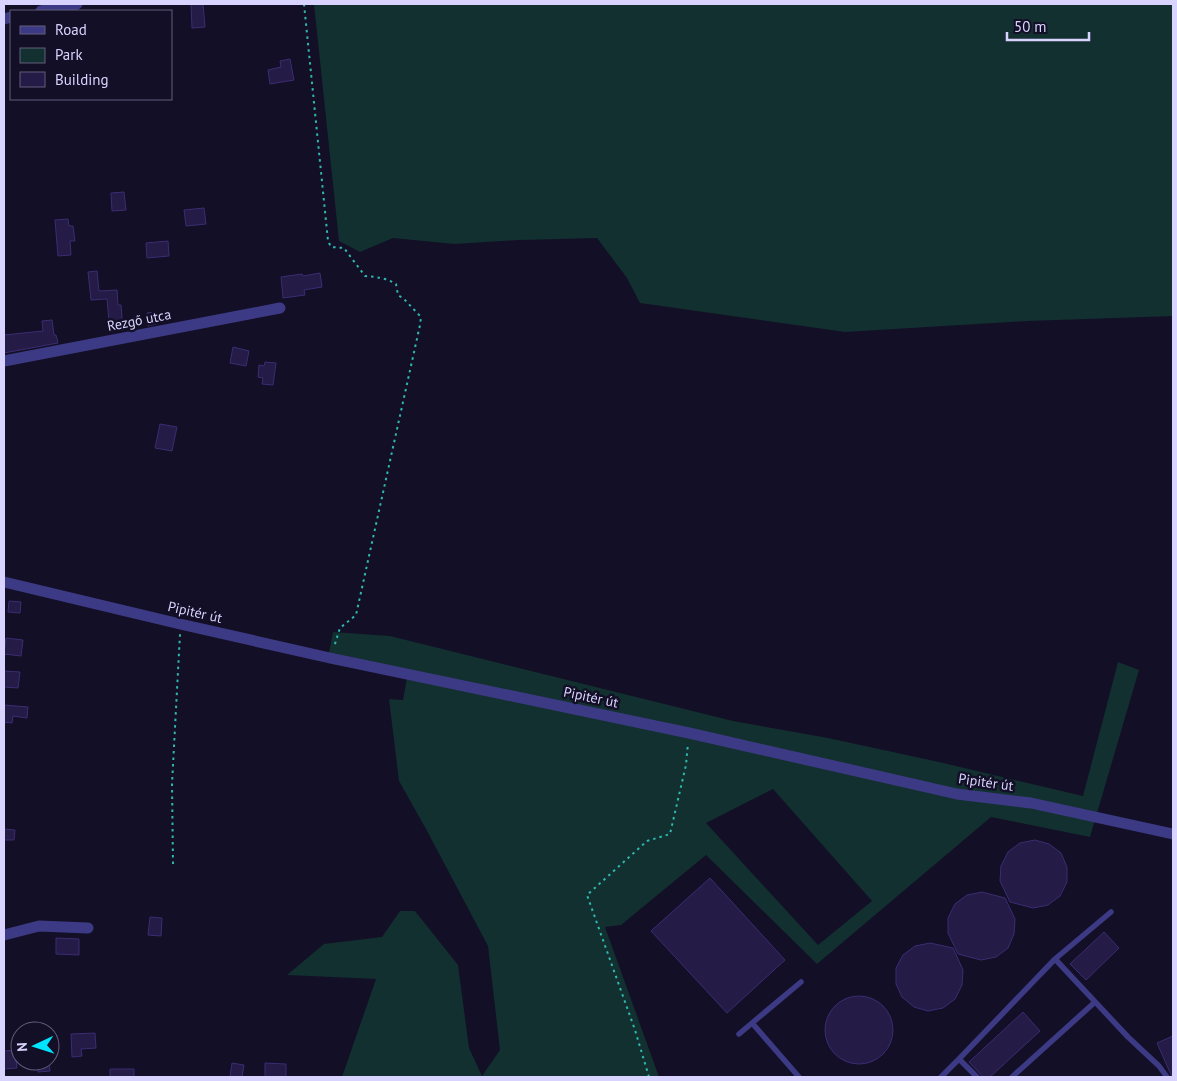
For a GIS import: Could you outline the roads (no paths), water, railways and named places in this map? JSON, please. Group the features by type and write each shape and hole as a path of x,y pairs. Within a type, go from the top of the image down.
{"street":[{"path":"46,10 77,4"},
{"name":"Rezgő utca","path":"4,361 280,308"},
{"name":"Pipitér út","path":"4,582 330,658 689,733 957,794 1030,803 1173,834"},
{"path":"4,935 39,926 88,928"}],"lane":[{"path":"940,1077 960,1059 1055,959 1111,912"},
{"path":"1055,959 1128,1037 1159,1066 1167,1077"},
{"path":"739,1034 801,982"},
{"path":"1012,1077 1095,1002"},
{"path":"752,1024 799,1077"},
{"path":"960,1059 977,1077"}]}
